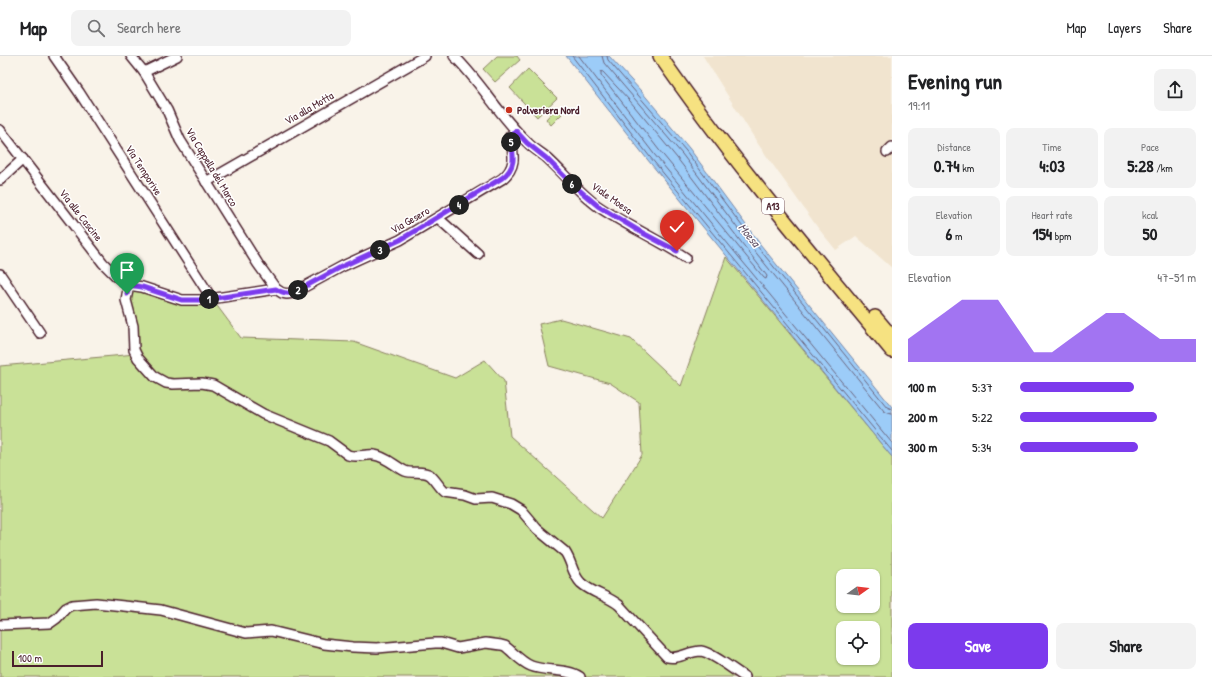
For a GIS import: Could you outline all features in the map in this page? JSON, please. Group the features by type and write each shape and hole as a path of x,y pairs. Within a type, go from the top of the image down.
{"highway":[{"name":"A13","path":"660,56 715,132 806,247 892,351"},
{"name":"A13","path":"671,56 705,105 750,163 892,337"}],"street":[{"name":"Via Temporive","path":"54,56 79,92 212,299"},
{"name":"Via Cappella del Marco","path":"131,56 144,72 167,110 180,140 206,182 258,264 276,289"},
{"path":"144,72 177,56"},
{"name":"Via alla Motta","path":"206,182 425,56"},
{"name":"Viale Moesa","path":"454,56 474,77 527,143 546,158 572,184 598,206 686,258"},
{"name":"Via alle Cascine","path":"0,130 103,264 129,285 142,287 182,300 212,299 276,289"},
{"name":"Via Gesero","path":"276,289 287,294 293,293 343,266 400,240 509,173 512,168 513,159 510,136 516,131"},
{"path":"0,180 23,159"},
{"path":"438,218 478,254"},
{"path":"0,274 40,333"},
{"path":"129,285 126,300 133,326 134,350 138,358 155,377 174,384 202,383 213,385 263,414 330,441 348,455 378,456 410,473 422,472 430,476 445,492 465,495 476,499 492,498 517,507 537,529 565,552 568,556 573,572 581,583 619,605 667,657 671,658 702,651 712,655 744,677"},
{"path":"0,625 50,623 66,608 72,605 96,603 161,610 246,633 271,631 324,644 353,647 399,647 441,643 458,648 482,644 501,644 522,662 533,667 571,673 580,677"}],"shaded area":[{"path":"703,56 892,56 892,268 856,236 836,250 818,228 758,144"}],"green space":[{"path":"497,56 517,56 520,60 495,82 483,69"},
{"path":"528,69 557,98 537,117 510,88"},
{"path":"556,108 562,114 551,125 546,119"},
{"path":"726,257 892,457 892,677 0,677 0,366 136,354 129,285 182,300 212,299 241,338 354,342 455,378 485,360 504,381 510,436 602,518 642,455 639,402 610,383 549,366 539,324 561,319 631,339 681,386"}],"water":[{"name":"Moesa","path":"566,56 609,56 689,148 760,244 892,407 892,457 647,159"}],"place":[{"name":"Polveriera Nord","path":"509,110"}],"route":[{"path":"127,294 129,285 142,287 182,300 203,300 276,289 287,294 293,293 343,266 400,240 509,173 512,168 513,159 510,136 516,131 527,143 546,158 572,184 598,206 639,231 677,251"}]}
